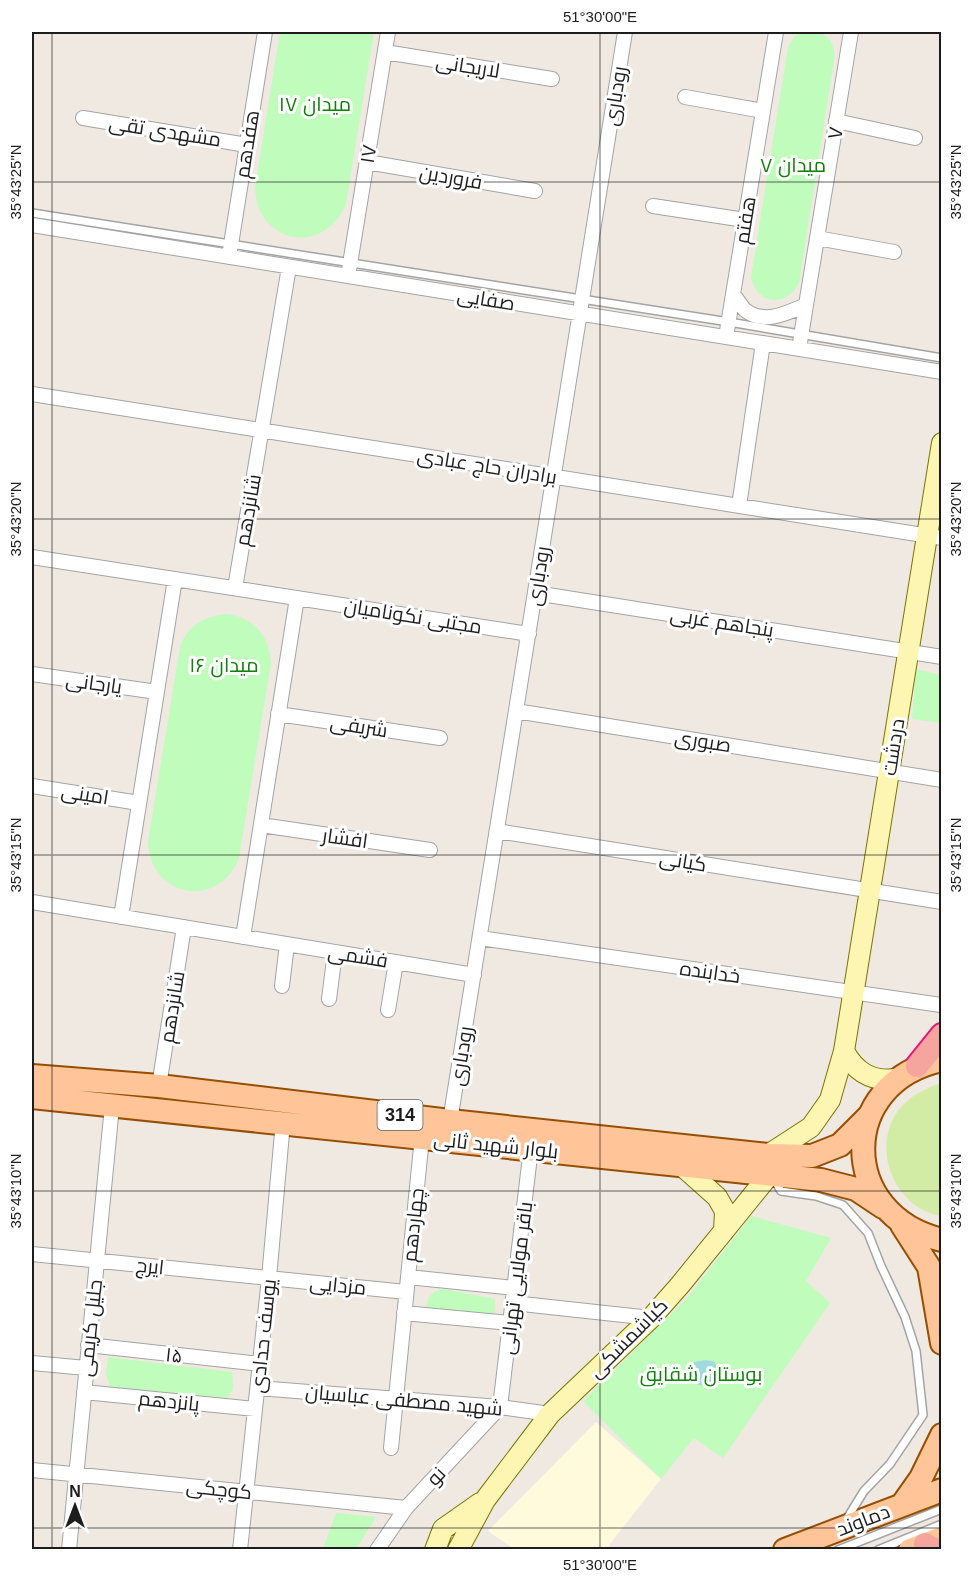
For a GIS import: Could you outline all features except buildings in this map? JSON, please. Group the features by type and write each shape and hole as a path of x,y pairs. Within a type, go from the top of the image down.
{"highway":[{"path":"917,1066 942,1035"}],"main road":[{"name":"دردشت","path":"769,1164 811,1127 830,1100 844,1051 908,652 934,537 942,443"},
{"path":"844,1051 859,1072 884,1081 897,1079"},
{"path":"942,1060 917,1066 897,1079 881,1096 869,1116 863,1139 864,1163 871,1187 883,1207 901,1224 929,1267 942,1342"},
{"name":"بلوار شهید ثانی","path":"32,1076 159,1086 244,1108 283,1122 680,1164 769,1164 812,1156 840,1145 869,1116"},
{"name":"بلوار شهید ثانی","path":"32,1097 112,1106 244,1108 450,1121 769,1164 856,1189 883,1207"},
{"path":"680,1164 717,1197 725,1211 724,1231"},
{"name":"کیاشمشکی","path":"458,1550 485,1500 550,1414 651,1318 680,1285 724,1231 769,1164"},
{"path":"901,1224 922,1235 942,1240"},
{"path":"902,1505 921,1478 942,1435"},
{"name":"دماوند","path":"785,1550 839,1539 902,1505 942,1490"},
{"name":"کیاشمشکی","path":"435,1550 443,1529 485,1500"}],"street":[{"name":"هفدهم","path":"230,251 262,32"},
{"name":"۱۷","path":"348,276 388,32"},
{"name":"رودباری","path":"450,1121 625,32"},
{"name":"هفتم","path":"726,337 776,32"},
{"name":"۷","path":"800,349 851,32"},
{"name":"لاریجانی","path":"385,52 552,79"},
{"path":"685,97 763,111"},
{"name":"مشهدی تقی","path":"83,118 247,145"},
{"path":"836,121 915,138"},
{"name":"فروردین","path":"367,162 535,191"},
{"path":"653,206 745,220"},
{"name":"صفایی","path":"32,225 230,251 289,267 348,276 581,307 726,337 942,372"},
{"path":"818,238 894,252"},
{"path":"262,430 289,267"},
{"path":"733,294 746,310 762,318 782,315 806,305"},
{"path":"739,506 763,343"},
{"name":"برادران حاج عبادی","path":"32,394 934,537"},
{"name":"شانزدهم","path":"235,588 262,430"},
{"path":"32,556 297,598 243,937 32,902"},
{"path":"121,917 175,579"},
{"name":"پنجاهم غربی","path":"535,593 942,657"},
{"name":"مجتبی نکونامیان","path":"297,598 529,634"},
{"name":"یارجانی","path":"32,674 157,692"},
{"name":"صبوری","path":"516,711 942,780"},
{"name":"شریفی","path":"279,714 440,738"},
{"name":"امینی","path":"32,786 139,802"},
{"name":"افشار","path":"261,825 430,850"},
{"name":"کیانی","path":"497,831 942,902"},
{"name":"شانزدهم","path":"159,1086 184,927"},
{"name":"فشمی","path":"243,937 474,975"},
{"name":"خدابنده","path":"480,938 941,1005"},
{"path":"282,986 287,944"},
{"path":"329,999 335,952"},
{"path":"388,1010 396,962"},
{"name":"جلیل کریمی","path":"69,1550 112,1106"},
{"name":"یوسف حدادی","path":"240,1550 283,1122"},
{"name":"چهاردهم","path":"391,1448 422,1137"},
{"name":"باقر مولایی تهرانی","path":"500,1407 531,1148"},
{"name":"ایرج","path":"32,1254 269,1278"},
{"path":"408,1276 515,1288"},
{"name":"مزدایی","path":"269,1278 406,1292"},
{"path":"513,1303 651,1318"},
{"path":"404,1313 510,1323"},
{"name":"۱۵","path":"88,1345 260,1364"},
{"path":"32,1363 86,1368"},
{"name":"شهید مصطفی عباسیان","path":"258,1388 500,1407 550,1414"},
{"name":"پانزدهم","path":"84,1392 255,1410"},
{"name":"نو","path":"377,1550 406,1508 500,1407"},
{"name":"کوچکی","path":"32,1470 406,1508"}],"lane":[{"path":"32,213 230,251 351,261 581,307 729,322 942,358"},
{"path":"769,1164 781,1191 816,1196 843,1205 868,1233 905,1317 916,1351 923,1414 890,1464 864,1491 839,1539"},
{"path":"839,1539 942,1509"},
{"path":"878,1550 942,1524"}],"shaded area":[{"path":"596,1422 661,1479 606,1549 514,1549 488,1531"}],"green space":[{"name":"میدان ۱۷","path":"280,32 374,32 346,204 336,221 323,232 308,237 293,237 278,231 267,221 258,206 255,187"},
{"name":"میدان ۷","path":"801,32 815,32 826,37 833,47 834,61 799,283 787,297 772,300 759,293 751,277 788,47 795,36"},
{"name":"میدان ۱۶","path":"227,614 245,619 258,630 267,644 271,663 239,858 229,875 216,886 201,891 186,890 172,885 160,875 151,860 148,841 180,646 188,632 198,623 204,619"},
{"path":"916,669 941,675 941,723 912,719"},
{"path":"942,1083 941,1216 924,1210 909,1200 898,1186 890,1170 887,1152 888,1135 894,1118 905,1103 922,1091"},
{"name":"بوستان شقایق","path":"751,1216 831,1238 806,1281 830,1303 723,1458 694,1438 661,1479 583,1401 687,1298"},
{"path":"444,1289 495,1299 495,1313 444,1312 426,1307 432,1294"},
{"path":"108,1357 232,1372 233,1388 228,1398 110,1387 106,1374"},
{"path":"336,1513 376,1517 356,1549 323,1549"}],"water":[{"path":"706,1360 715,1362 718,1374 715,1385 705,1387 694,1383 689,1373 694,1362"}]}
